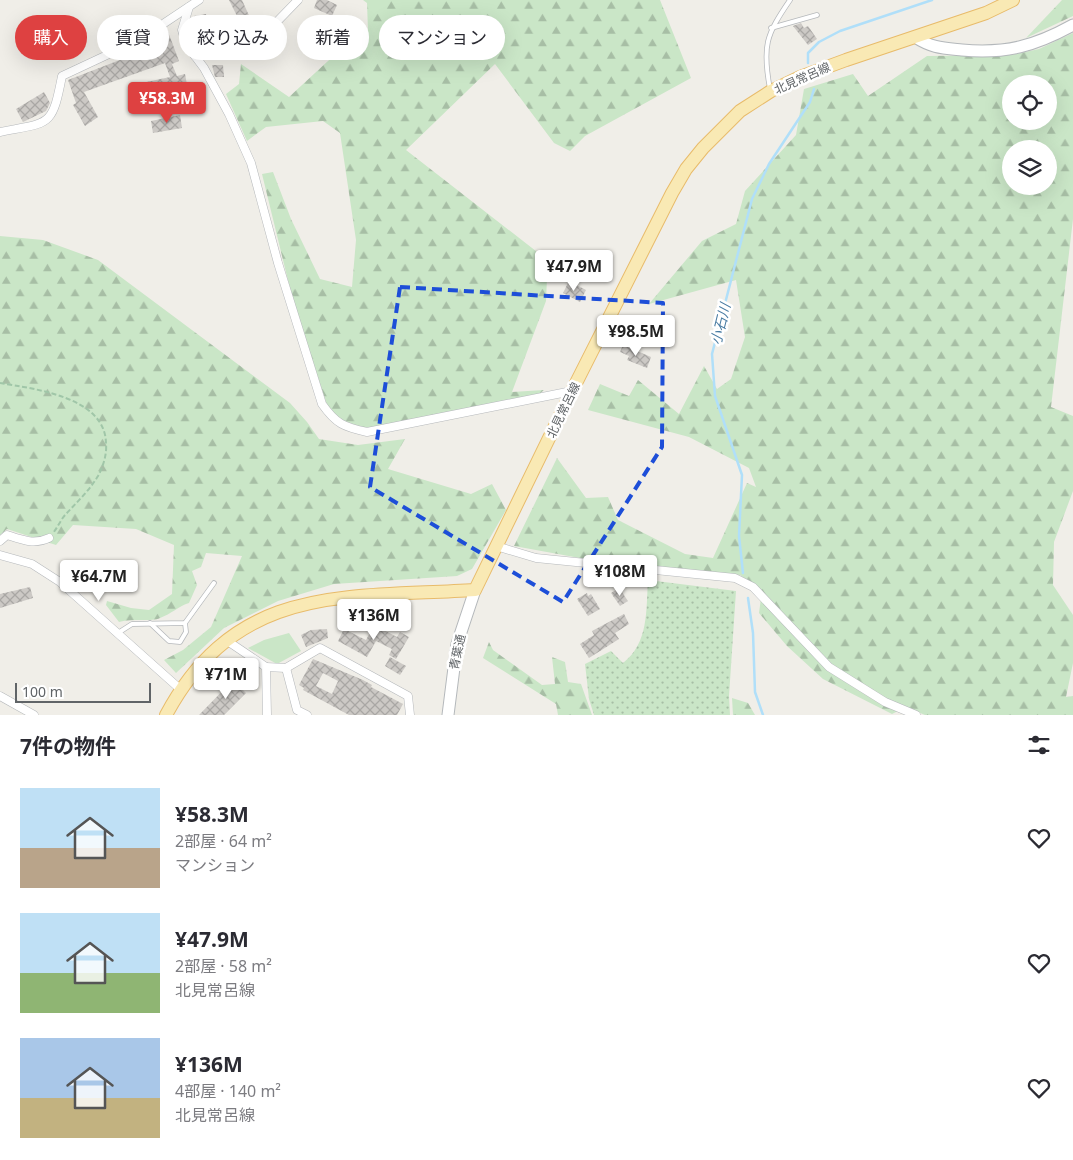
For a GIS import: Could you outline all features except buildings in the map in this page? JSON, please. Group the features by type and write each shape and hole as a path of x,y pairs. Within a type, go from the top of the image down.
{"main road":[{"name":"北見常呂線","path":"475,590 572,391 686,169 740,111 800,77 986,13 1013,0"},
{"path":"166,715 180,689 205,659 226,640 250,624 271,614 311,602 475,590"}],"street":[{"path":"0,132 40,124 49,118 56,107 62,76 139,40 160,24 199,0"},
{"path":"283,15 298,0"},
{"path":"187,15 189,7"},
{"path":"915,37 930,47 1000,51 1032,45 1073,25"},
{"path":"198,60 229,114 251,163 278,263 322,404 338,423 367,432 377,431 572,391"},
{"path":"0,541 7,535 26,542 40,542 49,538"},
{"path":"496,546 536,558 735,578 753,586 829,667 885,702 916,715"},
{"path":"0,555 32,564 60,582 180,689"},
{"name":"青葉通","path":"448,715 457,644 475,590"},
{"path":"226,640 266,667 286,668 320,648 408,696 410,715"},
{"path":"266,667 267,715"},
{"path":"286,668 297,710 307,715"},
{"path":"0,696 34,715"}],"lane":[{"path":"771,92 766,50 772,28 790,0"},
{"path":"772,28 817,15"},
{"path":"150,623 169,641 180,642 186,632 185,623 214,583"},
{"path":"118,633 132,624 185,623"}],"path":[{"path":"0,383 33,389 78,403 93,412 102,425 106,438 104,460 99,475 74,506 64,515 49,538"}],"highlighted area":[{"path":"400,287 663,303 662,447 563,602 370,487"}],"green space":[{"path":"363,0 660,0 691,78 585,136 570,151 554,143 495,64 406,150 541,255 547,278 546,301 512,392 544,390 537,396 364,430 341,422 327,405 293,301 262,174 273,172 291,219 320,279 352,287 356,240 340,133 323,121 266,127 247,141 226,94 239,84 241,64 289,97 329,60 369,60 369,15 367,15 367,3"},
{"path":"1062,0 1073,0 1073,16 1026,38"},
{"path":"1073,33 1073,219 1051,407 1073,416 1073,491 1054,542 1053,585 1073,615 1073,663 1066,697 1073,696 1073,715 925,715 906,707 892,714 823,679 787,646 759,613 762,591 740,575 618,565 514,546 557,458 586,498 608,497 618,520 685,554 713,558 747,483 756,487 749,468 689,437 588,410 600,384 629,396 638,380 679,414 704,366 717,389 731,379 745,337 736,280 649,304 702,241 736,224 745,191 796,135 804,89 853,74 868,96 927,56 1011,55 1039,49"},
{"path":"0,236 43,240 98,260 290,403 319,439 358,445 405,439 388,469 471,494 492,484 506,510 472,569 457,576 334,584 278,601 224,628 176,673 164,660 183,650 211,627 242,556 206,553 201,567 192,571 197,585 189,603 157,619 119,622 106,605 107,601 131,608 149,610 172,594 174,545 136,529 73,525 56,545 7,529 0,535"},
{"path":"648,580 736,591 729,696 730,715 594,715 589,699 585,664 611,651 623,663 638,646 646,614"},
{"path":"289,633 301,651 277,664 248,648 264,640"},
{"path":"489,642 493,650 542,685 555,684 552,657 565,662 568,682 581,684 592,715 558,715 556,704 483,658"},
{"path":"732,698 748,703 755,715 733,715"}],"waterway":[{"name":"小石川","path":"808,63 808,53 819,42 840,31 932,0"},
{"name":"小石川","path":"743,573 739,536 742,475 715,396 712,354 752,199 769,164 810,102 814,89"},
{"name":"小石川","path":"748,598 753,633 755,692 763,715"}]}
